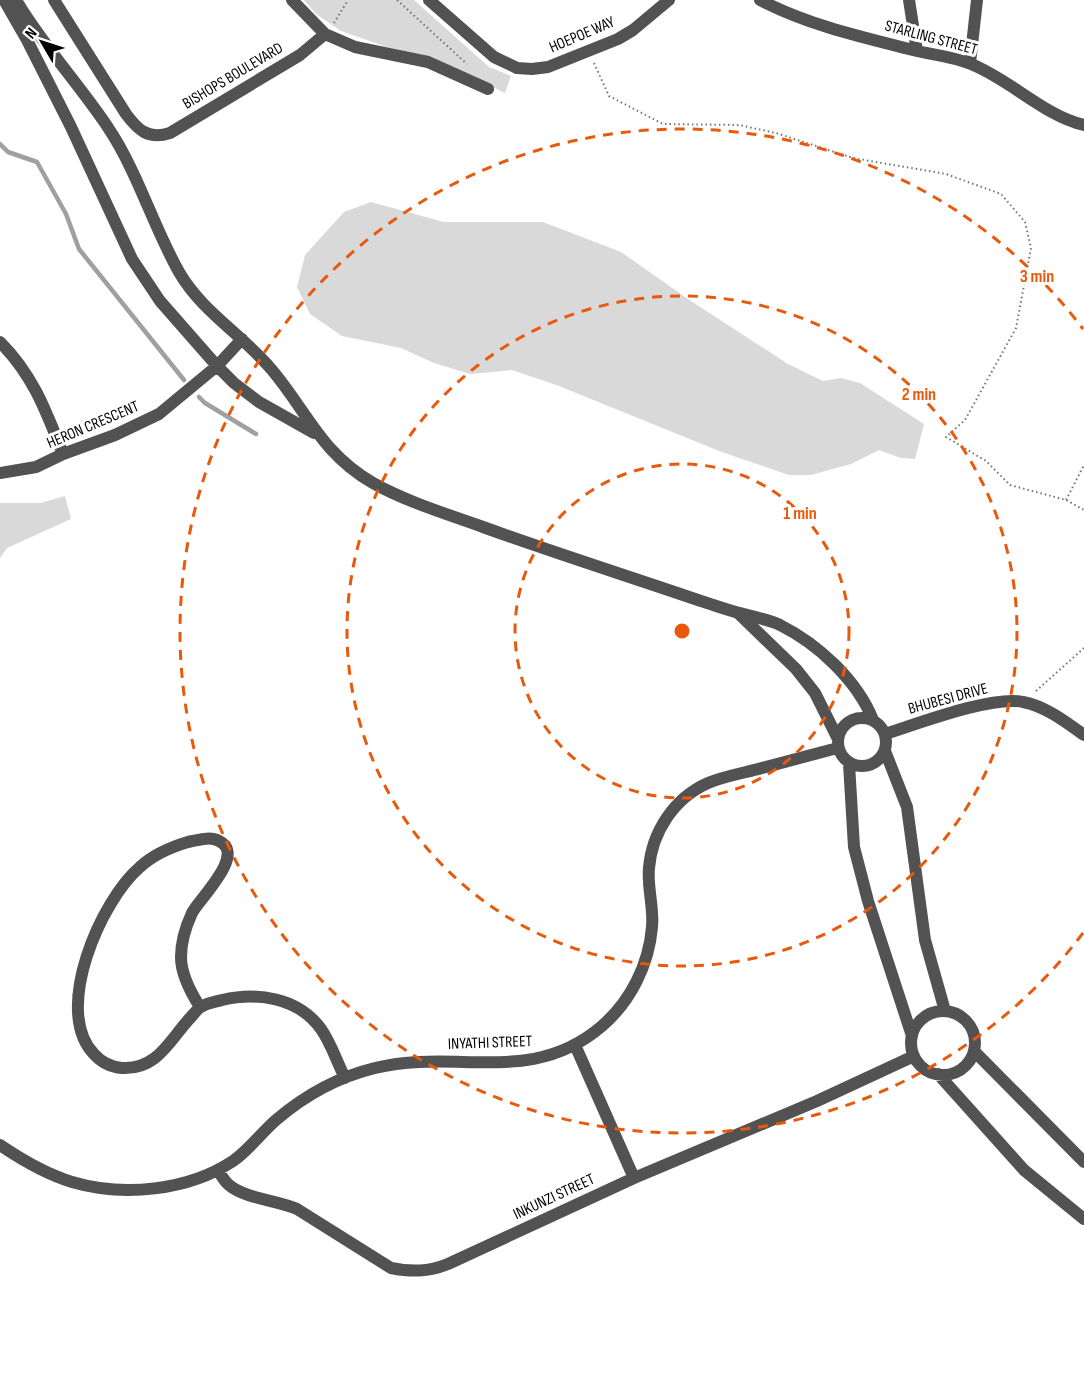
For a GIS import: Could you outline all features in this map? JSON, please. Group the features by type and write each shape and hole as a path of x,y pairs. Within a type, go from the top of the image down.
{"street":[{"path":"4,0 71,127 132,259 160,301 234,383 259,402 317,435"},
{"path":"16,0 50,51 109,128 180,273 202,302 272,369 317,435 330,450 375,484 429,507 532,544 738,613 778,624 805,640 849,680 865,702 873,720 885,734 885,751 906,807 925,940 945,1011"},
{"name":"BISHOPS BOULEVARD","path":"54,0 126,114 139,131 153,136 170,133 300,55 325,34"},
{"path":"292,0 325,34 355,47 428,63 488,89"},
{"name":"HOEPOE WAY","path":"429,0 494,57 518,68 532,69 548,67 618,39 633,30 669,0"},
{"name":"STARLING STREET","path":"760,0 797,17 916,51 947,56 970,63 1006,81 1068,121 1084,125"},
{"path":"909,0 916,51"},
{"path":"970,63 977,0"},
{"name":"HERON CRESCENT","path":"0,473 36,466 116,435 159,414 217,366 242,339"},
{"path":"0,342 14,355 35,387 63,454"},
{"path":"738,613 796,669 815,693 842,757 849,764 863,767 870,765 881,758 885,751"},
{"name":"BHUBESI DRIVE","path":"885,734 978,706 1016,700 1026,702 1056,717 1084,735"},
{"path":"838,743 845,724 851,720 866,718 873,720"},
{"name":"INYATHI STREET","path":"0,1145 43,1171 73,1182 133,1190 164,1187 189,1182 218,1170 235,1159 274,1121 304,1099 345,1078 374,1068 426,1061 513,1063 563,1052 605,1023 622,1005 645,965 652,925 648,869 664,820 676,806 707,784 838,743"},
{"path":"849,764 855,847 868,902 912,1036"},
{"path":"200,1007 190,991 181,957 186,928 193,911 226,866 227,850 223,843 209,839 184,843 153,857 139,867 125,882 108,906 87,952 76,1013 84,1041 105,1064 129,1068 154,1060 167,1049 200,1007 244,996 265,997 284,1001 306,1014 321,1029 345,1078"},
{"path":"945,1011 954,1013 969,1024 975,1042 974,1051 964,1067 956,1072 938,1074 920,1065 911,1046 912,1036 915,1027 928,1015 945,1011"},
{"path":"575,1045 634,1178"},
{"path":"974,1051 1084,1162"},
{"name":"INKUNZI STREET","path":"218,1170 230,1187 250,1195 282,1202 297,1209 391,1268 408,1272 423,1271 448,1264 634,1178 817,1101 914,1056"},
{"path":"938,1074 1024,1170 1084,1219"}],"path":[{"path":"325,34 348,0"},
{"path":"397,0 472,68"},
{"path":"588,50 609,96 663,124 740,125 776,133 853,158 946,174 1001,194 1025,222 1030,248 1016,328 965,420 946,437 986,461 1010,485 1066,500 1084,510"},
{"path":"1066,500 1084,465"},
{"path":"1026,702 1084,648"}],"shaded area":[{"path":"304,0 414,0 489,67 511,76 505,93 432,57 387,47 341,31 316,14"},
{"path":"371,202 444,222 543,222 621,252 788,364 823,381 841,378 860,383 924,424 915,459 901,458 879,450 851,464 811,475 789,475 719,451 559,386 512,370 470,374 434,363 401,348 342,336 310,314 297,287 305,255 344,212"},
{"path":"65,496 71,519 7,548 0,558 0,503 40,503"}],"waterway":[{"path":"0,144 8,152 37,162 66,214 79,249 184,380"},
{"path":"199,397 256,434"}]}
